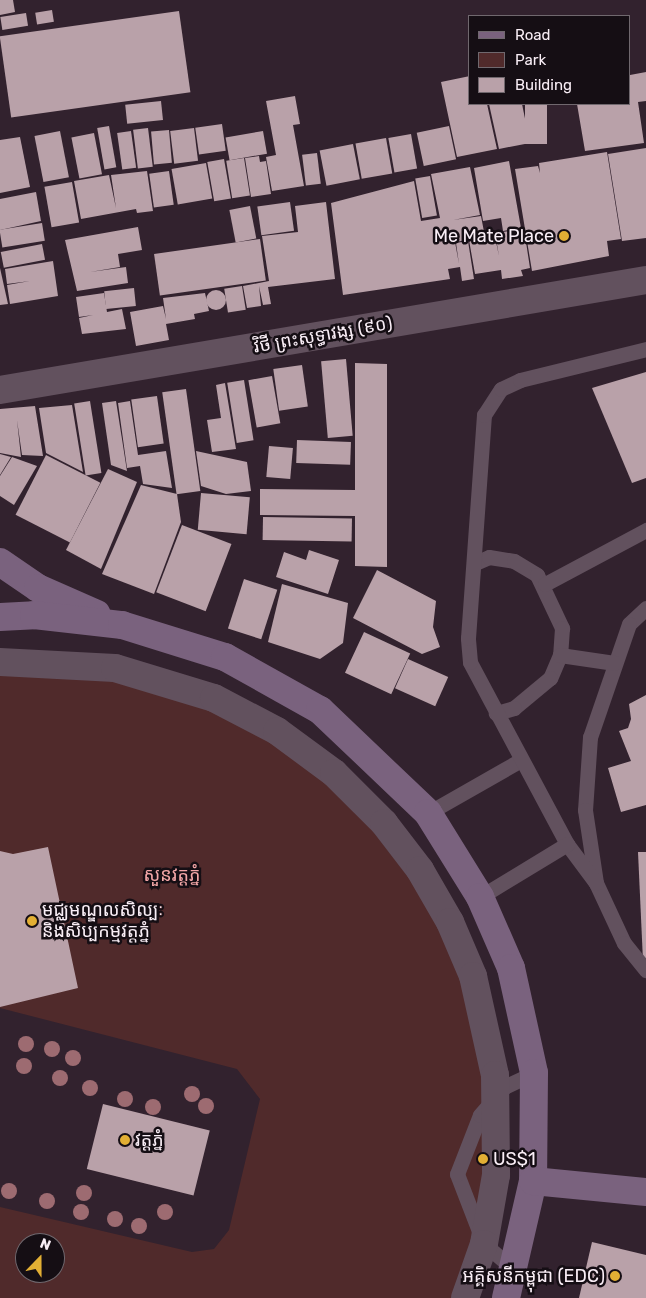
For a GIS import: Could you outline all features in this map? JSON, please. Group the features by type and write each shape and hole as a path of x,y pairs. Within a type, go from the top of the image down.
{"main road":[{"path":"0,562 38,588 122,625 226,657 320,710 428,814 480,896 511,968 534,1073 534,1181 516,1271 506,1298"},
{"path":"0,617 34,615 122,625"},
{"path":"534,1181 646,1192"}],"street":[{"name":"វិថី ព្រះសុទ្ធាវង្ស (៩០)","path":"0,390 646,280"},
{"path":"0,662 115,668 214,698 277,731 334,773 384,823 420,870 450,922 473,976 495,1074 496,1175 484,1244 465,1298"}],"lane":[{"path":"646,349 520,380 490,400 484,415 475,562 468,638 470,662 521,760 567,844 596,883 624,943 646,970"},
{"path":"545,584 646,530"},
{"path":"475,562 489,557 514,561 545,584 562,628 560,655 550,678 514,708 496,713"},
{"path":"596,883 585,810 590,736 629,624 646,608"},
{"path":"560,655 614,663"},
{"path":"428,814 521,760"},
{"path":"480,896 567,844"},
{"path":"516,1271 484,1244 457,1174 469,1136 494,1098 504,1087 534,1073"}],"green space":[{"name":"សួនវត្ដភ្នំ","path":"0,668 114,674 212,703 331,777 445,924 490,1075 491,1175 460,1298 0,1298 0,1207 192,1252 214,1249 229,1230 260,1099 237,1069 0,1008"}],"building":[{"path":"0,0 13,0 15,12 0,15"},
{"path":"52,10 54,22 37,25 35,13"},
{"path":"179,11 190,92 11,117 0,36"},
{"path":"26,13 28,26 2,30 0,17"},
{"path":"646,72 646,101 638,102 644,143 585,151 577,105 631,105 631,75"},
{"path":"468,76 468,105 487,105 497,149 457,157 441,82"},
{"path":"295,96 300,124 293,125 304,186 272,191 266,157 276,155 266,101"},
{"path":"161,101 163,120 127,124 125,105"},
{"path":"489,105 522,105 530,143 499,149"},
{"path":"525,105 547,105 547,144 525,144"},
{"path":"222,124 226,151 199,154 195,128"},
{"path":"109,126 116,167 104,169 97,128"},
{"path":"449,126 456,159 424,166 417,133"},
{"path":"148,128 153,167 138,169 133,130"},
{"path":"194,128 198,161 174,164 170,131"},
{"path":"169,130 172,163 154,164 151,132"},
{"path":"60,131 69,177 43,182 34,136"},
{"path":"131,131 136,168 122,170 117,133"},
{"path":"263,131 267,154 230,160 226,138"},
{"path":"94,133 102,174 79,179 71,137"},
{"path":"411,134 417,168 394,172 388,138"},
{"path":"20,137 30,187 0,193 0,140"},
{"path":"386,138 392,173 362,179 355,143"},
{"path":"353,144 360,179 326,186 320,150"},
{"path":"646,148 646,238 622,241 608,154"},
{"path":"607,152 621,239 607,241 609,256 532,271 515,169 538,166 540,173 539,163"},
{"path":"317,153 321,184 306,186 302,155"},
{"path":"259,156 260,162 266,161 271,194 251,197 245,158"},
{"path":"244,158 250,196 232,198 226,161"},
{"path":"224,159 231,198 214,201 207,162"},
{"path":"509,161 521,228 503,231 501,218 483,221 474,168"},
{"path":"206,163 212,198 178,205 172,169"},
{"path":"470,167 480,215 453,220 481,216 485,237 469,240 465,225 467,240 455,242 459,264 456,243 468,241 474,279 462,281 460,267 448,269 450,279 343,295 331,203 414,181 421,221 440,218 431,174"},
{"path":"147,171 153,211 137,213 136,209 81,219 74,181 109,175 116,208 111,175"},
{"path":"169,171 174,205 154,207 149,174"},
{"path":"430,176 437,215 422,218 415,179"},
{"path":"72,182 79,222 52,227 44,187"},
{"path":"36,192 41,221 0,230 0,199"},
{"path":"290,202 294,231 261,235 257,207"},
{"path":"326,202 335,279 268,287 271,304 263,305 259,286 261,306 247,308 243,286 269,281 262,236 298,232 295,206"},
{"path":"250,206 256,238 236,242 229,210"},
{"path":"42,223 45,241 2,248 0,230"},
{"path":"138,227 142,250 118,254 120,267 90,272 126,267 128,283 77,291 65,240"},
{"path":"524,229 530,268 521,270 523,276 502,279 501,270 475,274 469,240 495,237 499,256 495,233"},
{"path":"260,239 266,281 160,295 154,254"},
{"path":"42,244 45,260 4,268 1,252"},
{"path":"53,261 58,296 10,304 7,285 30,281 7,284 5,269"},
{"path":"0,268 8,304 0,305"},
{"path":"242,286 246,310 228,313 224,289"},
{"path":"134,288 136,306 106,309 104,291"},
{"path":"216,290 223,293 226,300 223,307 216,310 209,307 206,300 209,293"},
{"path":"104,293 107,312 122,309 126,329 82,334 79,318 93,315 79,317 76,297"},
{"path":"205,293 209,311 194,314 195,319 166,324 169,340 136,346 130,312 163,306 166,319 163,298"},
{"path":"346,359 353,436 328,438 321,361"},
{"path":"355,363 387,364 387,567 355,566 355,516 260,515 260,489 355,490"},
{"path":"302,365 308,407 279,411 273,369"},
{"path":"646,372 646,478 632,483 592,388"},
{"path":"272,376 280,423 257,427 248,380"},
{"path":"244,380 254,440 237,443 227,383"},
{"path":"225,383 236,449 212,452 207,420 221,418 216,385"},
{"path":"186,389 200,491 177,494 162,392"},
{"path":"157,396 164,444 138,447 131,400"},
{"path":"90,401 101,473 86,476 74,404"},
{"path":"116,401 127,471 111,465 102,403"},
{"path":"130,401 138,455 166,451 172,488 143,484 140,466 127,468 118,403"},
{"path":"72,405 83,472 46,453 39,408"},
{"path":"35,406 43,456 22,455 17,420 21,457 0,453 0,409"},
{"path":"297,440 351,442 350,465 296,463"},
{"path":"269,446 293,448 290,479 266,477"},
{"path":"196,451 247,462 251,491 226,494 201,486"},
{"path":"0,454 11,457 0,475"},
{"path":"46,455 100,483 70,542 16,515"},
{"path":"12,457 37,466 14,505 0,496 0,476"},
{"path":"108,469 137,482 101,569 66,550"},
{"path":"141,485 177,494 181,522 154,594 102,574"},
{"path":"201,493 250,497 247,534 198,530"},
{"path":"263,517 352,519 352,542 263,540"},
{"path":"182,525 231,544 206,611 156,592"},
{"path":"309,550 339,560 328,594 276,577 284,552 306,560"},
{"path":"377,570 436,601 433,627 440,647 422,654 353,618"},
{"path":"244,579 277,590 261,639 228,628"},
{"path":"282,584 348,603 343,643 320,659 268,642"},
{"path":"364,632 410,654 391,694 345,673"},
{"path":"408,659 448,677 435,706 395,688"},
{"path":"646,695 646,805 621,812 608,768 631,761 619,731 628,728 631,719 629,704"},
{"name":"មជ្ឈមណ្ឌលសិល្បៈ និងសិប្បកម្មវត្តភ្នំ","path":"48,847 78,988 0,1007 0,851 13,854"},
{"path":"638,852 646,852 646,961 643,961"},
{"path":"103,1104 210,1131 194,1196 87,1169"},
{"name":"អគ្គិសនីកម្ពុជា (EDC)","path":"592,1242 646,1255 646,1298 579,1298"}],"place":[{"name":"Me Mate Place","path":"564,236"},
{"name":"មជ្ឈមណ្ឌលសិល្បៈ និងសិប្បកម្មវត្តភ្នំ","path":"32,921"},
{"name":"វត្ដភ្នំ","path":"125,1140"},
{"name":"US$1","path":"483,1159"},
{"name":"អគ្គិសនីកម្ពុជា (EDC)","path":"615,1276"}]}
